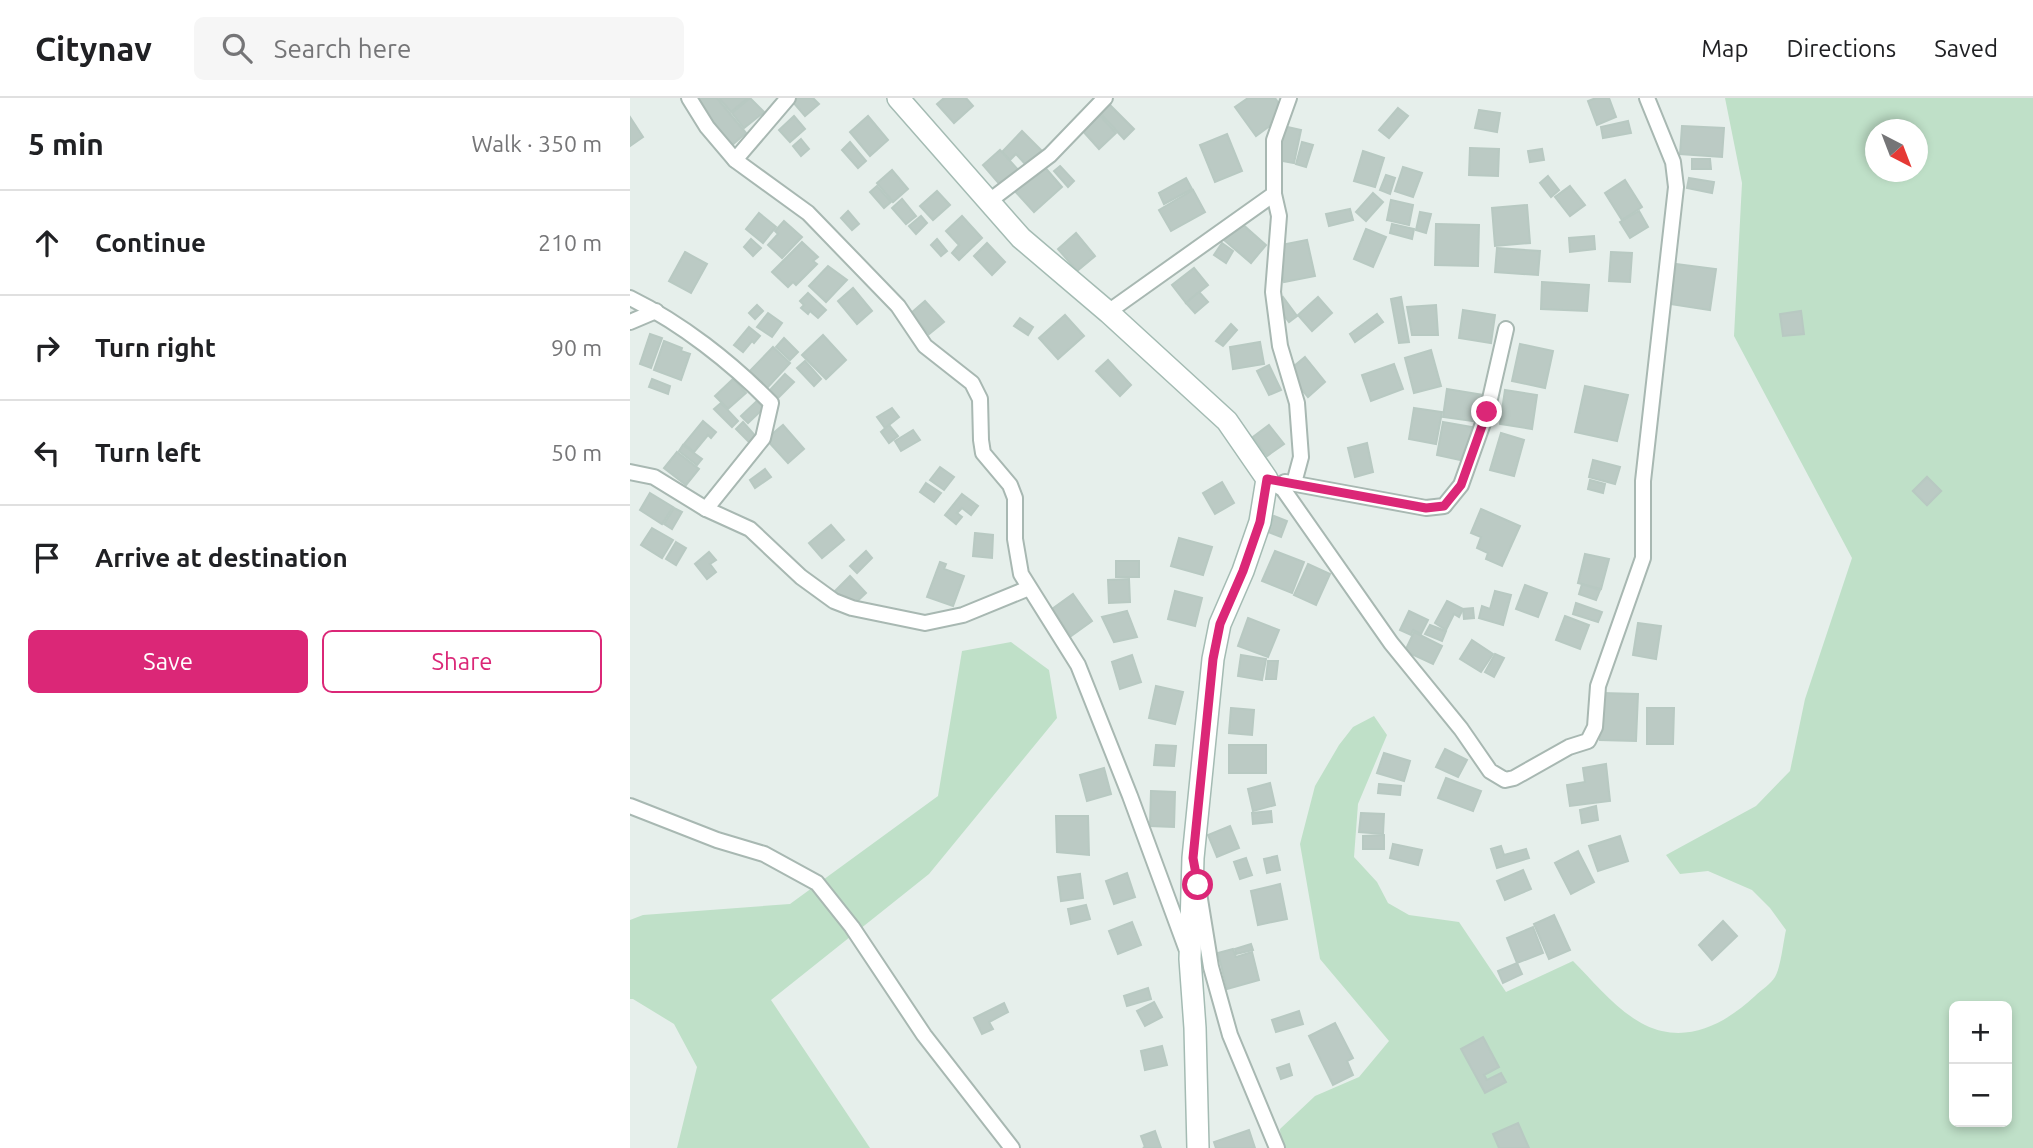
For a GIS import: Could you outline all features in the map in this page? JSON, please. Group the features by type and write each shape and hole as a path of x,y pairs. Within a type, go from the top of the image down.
{"main road":[{"path":"898,98 1021,239 1108,312 1227,421 1267,479 1260,522 1220,624 1213,659 1193,858 1190,959 1198,1148"}],"street":[{"path":"735,160 788,98"},
{"path":"988,202 1050,155 1105,98"},
{"path":"1289,98 1274,140 1274,194 1279,216 1273,292 1280,346 1297,404 1301,457 1294,483"},
{"path":"1267,479 1283,489 1391,643 1498,778 1514,778 1569,747 1588,741 1595,727 1598,686 1643,558 1643,481 1676,187 1673,162 1647,98"},
{"path":"690,99 735,160 808,213 898,306 925,346 972,383 980,399 983,453 1010,485 1015,498 1015,539 1021,573 1079,665 1190,959"},
{"path":"1108,312 1274,194"},
{"path":"630,298 656,311 720,356 771,403 763,438 706,509"},
{"path":"630,322 656,311"},
{"path":"1267,479 1426,508 1444,506 1461,485 1487,412 1506,328"},
{"path":"630,472 654,477 706,509 750,529 802,577 834,601 852,608 925,623 963,615 1029,588"},
{"path":"630,806 717,840 764,854 817,883 852,928 924,1035 1012,1148"},
{"path":"1193,858 1211,967 1230,1035 1277,1148"}],"green space":[{"path":"1725,98 2033,98 2033,1148 1281,1148 1280,1129 1315,1096 1359,1077 1389,1041 1320,959 1300,844 1315,786 1353,727 1374,716 1387,735 1358,804 1354,857 1377,882 1388,903 1409,915 1459,922 1506,992 1573,961 1625,1012 1645,1025 1675,1033 1690,1032 1718,1023 1743,1006 1775,977 1786,930 1770,908 1752,890 1708,871 1680,874 1666,855 1756,806 1790,771 1805,699 1852,558 1734,336 1742,183"},
{"path":"1011,642 1049,670 1057,718 929,874 771,1000 870,1148 677,1148 697,1067 674,1024 630,999 630,920 643,915 790,904 938,796 962,651"}],"building":[{"path":"698,98 717,98 746,133 730,147"},
{"path":"719,98 748,98 731,112"},
{"path":"750,98 764,112 744,128 732,113"},
{"path":"796,98 813,98 819,104 805,116 792,101"},
{"path":"944,98 966,98 973,106 954,123 937,104"},
{"path":"1248,98 1275,98 1286,114 1256,136 1235,107"},
{"path":"1609,98 1616,117 1597,125 1588,101"},
{"path":"1107,102 1134,129 1124,139 1098,111"},
{"path":"1398,108 1408,116 1389,138 1379,130"},
{"path":"1479,110 1500,113 1497,132 1475,128"},
{"path":"1098,113 1116,133 1099,149 1081,129"},
{"path":"794,116 805,129 790,142 779,130"},
{"path":"868,116 888,140 870,156 850,132"},
{"path":"630,117 643,137 630,146"},
{"path":"1628,121 1631,133 1603,138 1601,127"},
{"path":"1283,126 1301,130 1294,163 1277,160"},
{"path":"1682,126 1724,128 1722,157 1680,154"},
{"path":"1022,131 1043,152 1027,166 1016,154 1010,160 1002,152"},
{"path":"1227,134 1242,171 1215,182 1200,145"},
{"path":"801,139 809,149 801,156 793,146"},
{"path":"850,142 866,161 858,168 842,150"},
{"path":"1302,142 1313,145 1306,167 1296,164"},
{"path":"1470,148 1499,149 1498,176 1469,175"},
{"path":"1542,149 1544,160 1530,162 1528,151"},
{"path":"1000,150 1020,172 1002,187 983,165"},
{"path":"1363,151 1384,158 1375,187 1354,181"},
{"path":"1692,159 1710,159 1711,169 1692,169"},
{"path":"1042,164 1062,187 1034,212 1013,189"},
{"path":"1060,166 1074,181 1068,187 1054,171"},
{"path":"1403,167 1422,173 1413,197 1395,191"},
{"path":"892,170 908,189 893,202 877,183"},
{"path":"1386,175 1395,178 1390,194 1380,190"},
{"path":"1548,176 1559,190 1551,197 1540,183"},
{"path":"1186,178 1192,189 1164,204 1159,193"},
{"path":"1689,178 1714,182 1712,193 1687,188"},
{"path":"1625,180 1642,207 1622,220 1605,193"},
{"path":"877,186 891,202 884,208 870,192"},
{"path":"1570,186 1585,205 1570,216 1555,197"},
{"path":"1193,190 1205,212 1171,231 1159,210"},
{"path":"937,191 950,205 933,220 920,206"},
{"path":"1373,193 1383,202 1366,221 1356,212"},
{"path":"902,199 916,216 906,224 892,208"},
{"path":"1391,200 1413,205 1409,225 1387,220"},
{"path":"1527,205 1530,243 1495,246 1492,208"},
{"path":"1350,209 1353,220 1329,226 1326,214"},
{"path":"848,211 859,224 852,230 841,218"},
{"path":"1639,211 1648,227 1630,238 1620,222"},
{"path":"1420,212 1431,214 1426,233 1416,230"},
{"path":"759,213 776,227 763,243 746,229"},
{"path":"921,216 927,223 916,234 909,226"},
{"path":"962,216 982,238 959,260 952,253 959,245 946,231"},
{"path":"784,221 802,237 782,258 768,245 778,234 775,231"},
{"path":"1240,222 1266,245 1251,263 1224,240"},
{"path":"1392,224 1414,229 1412,239 1390,233"},
{"path":"1436,224 1479,225 1478,266 1435,265"},
{"path":"1366,229 1386,237 1373,267 1354,259"},
{"path":"1076,233 1095,256 1077,271 1058,249"},
{"path":"1594,236 1595,249 1570,252 1569,238"},
{"path":"751,239 761,248 753,256 744,247"},
{"path":"937,239 947,251 941,256 931,245"},
{"path":"1307,240 1315,276 1284,282 1276,246"},
{"path":"802,242 818,257 813,261 817,264 796,285 793,282 788,287 772,272"},
{"path":"987,243 1005,262 992,275 974,256"},
{"path":"1222,243 1233,251 1226,263 1214,255"},
{"path":"1497,248 1540,251 1538,275 1495,272"},
{"path":"685,252 707,264 691,293 669,281"},
{"path":"1611,252 1632,253 1630,282 1609,281"},
{"path":"1676,264 1716,269 1710,310 1670,304"},
{"path":"828,266 847,280 826,302 809,286"},
{"path":"1194,268 1208,285 1186,303 1172,285"},
{"path":"1542,282 1589,285 1587,311 1541,309"},
{"path":"853,288 872,311 857,324 838,301"},
{"path":"1199,292 1208,302 1195,313 1186,303"},
{"path":"808,293 826,310 818,318 801,308 804,305 800,301"},
{"path":"1283,297 1297,316 1289,322 1275,304"},
{"path":"1318,297 1332,313 1312,331 1298,315"},
{"path":"1401,297 1409,342 1399,343 1391,299"},
{"path":"925,301 944,322 929,334 911,313"},
{"path":"757,305 763,311 755,319 749,313"},
{"path":"1436,305 1438,335 1412,335 1407,307"},
{"path":"1463,310 1495,315 1491,343 1459,338"},
{"path":"1801,311 1804,334 1783,336 1780,314"},
{"path":"768,313 782,323 772,337 757,327"},
{"path":"1377,314 1383,322 1355,342 1350,334"},
{"path":"1065,315 1084,336 1058,359 1039,338"},
{"path":"1020,318 1033,327 1028,335 1014,326"},
{"path":"1231,324 1237,330 1223,346 1216,341"},
{"path":"749,327 760,336 743,352 734,345"},
{"path":"650,334 662,338 651,368 640,364"},
{"path":"823,335 846,360 826,379 802,355"},
{"path":"784,338 798,352 790,360 776,347"},
{"path":"664,341 690,354 681,380 654,370"},
{"path":"1260,342 1264,364 1233,369 1230,347"},
{"path":"1520,344 1553,351 1545,388 1512,381"},
{"path":"773,347 790,363 766,389 748,373"},
{"path":"1431,350 1441,386 1414,393 1405,358"},
{"path":"1305,357 1325,382 1308,397 1287,372"},
{"path":"1108,360 1131,385 1120,396 1096,371"},
{"path":"805,361 821,379 814,386 797,368"},
{"path":"1394,364 1403,389 1371,401 1362,375"},
{"path":"1269,365 1281,390 1269,395 1257,371"},
{"path":"785,374 794,382 778,398 770,390"},
{"path":"652,379 670,386 668,394 649,387"},
{"path":"733,379 746,393 728,409 715,396"},
{"path":"1585,386 1628,395 1617,441 1575,432"},
{"path":"1447,389 1484,395 1479,422 1443,417"},
{"path":"1505,390 1537,395 1532,429 1500,424"},
{"path":"757,401 764,408 748,423 741,416"},
{"path":"721,403 738,421 732,427 714,409"},
{"path":"892,408 899,417 885,428 877,417"},
{"path":"1414,408 1442,412 1436,444 1409,439"},
{"path":"703,421 716,432 711,438 708,435 694,452 684,444"},
{"path":"743,422 758,439 752,445 736,429"},
{"path":"1443,422 1472,427 1465,461 1437,455"},
{"path":"783,425 804,449 788,463 766,439"},
{"path":"889,425 898,436 889,443 881,432"},
{"path":"1269,425 1284,444 1267,456 1253,437"},
{"path":"913,430 920,440 901,451 895,441"},
{"path":"1501,433 1524,440 1514,476 1490,470"},
{"path":"1367,443 1373,472 1355,477 1348,448"},
{"path":"683,445 702,459 697,465 679,451"},
{"path":"677,452 699,469 686,485 664,468"},
{"path":"1593,460 1620,467 1615,484 1589,477"},
{"path":"940,467 954,477 944,490 930,480"},
{"path":"765,469 771,477 755,488 750,480"},
{"path":"1927,477 1941,491 1927,505 1913,491"},
{"path":"1927,477 1941,491 1927,505 1913,491"},
{"path":"1590,480 1605,484 1603,493 1588,489"},
{"path":"1222,482 1234,503 1215,514 1203,493"},
{"path":"926,483 941,493 934,502 920,492"},
{"path":"650,493 673,507 662,524 640,510"},
{"path":"962,494 978,506 971,515 962,508 957,513 962,517 956,524 945,515"},
{"path":"674,508 682,512 672,529 664,524"},
{"path":"1481,509 1520,526 1502,566 1486,559 1488,553 1477,548 1481,537 1471,533"},
{"path":"1274,516 1287,521 1281,537 1268,532"},
{"path":"831,525 844,540 822,558 809,543"},
{"path":"652,528 673,540 662,558 641,545"},
{"path":"975,533 993,535 992,558 973,556"},
{"path":"1179,538 1212,547 1203,575 1171,566"},
{"path":"676,542 686,548 676,565 666,559"},
{"path":"866,551 872,558 857,573 850,566"},
{"path":"1275,551 1304,562 1292,593 1262,581"},
{"path":"709,552 716,560 710,564 716,572 707,579 695,564"},
{"path":"1585,554 1609,559 1601,589 1578,583"},
{"path":"1116,561 1139,561 1139,577 1116,577"},
{"path":"940,562 946,564 944,569 964,576 953,606 927,597"},
{"path":"1308,564 1330,574 1316,605 1294,595"},
{"path":"850,576 866,593 851,607 835,591"},
{"path":"1129,579 1130,602 1109,603 1108,580"},
{"path":"1582,584 1600,590 1596,600 1579,594"},
{"path":"1525,585 1547,593 1538,617 1516,609"},
{"path":"1175,591 1202,598 1195,626 1168,619"},
{"path":"1495,591 1511,595 1503,625 1479,618 1482,606 1490,609"},
{"path":"1073,594 1092,621 1071,636 1052,609"},
{"path":"1447,601 1463,609 1459,617 1454,614 1446,630 1435,623"},
{"path":"1576,603 1602,612 1598,622 1573,614"},
{"path":"1473,608 1474,618 1464,619 1463,609"},
{"path":"1127,611 1137,637 1114,642 1102,617"},
{"path":"1409,611 1428,620 1421,634 1413,630 1411,635 1400,630"},
{"path":"1565,616 1589,625 1580,649 1556,640"},
{"path":"1248,618 1279,630 1268,657 1238,646"},
{"path":"1638,623 1661,626 1656,659 1633,655"},
{"path":"1430,625 1446,631 1442,641 1425,634"},
{"path":"1414,632 1442,646 1433,664 1405,651"},
{"path":"1472,640 1493,654 1481,672 1460,659"},
{"path":"1495,654 1504,658 1494,677 1485,672"},
{"path":"1132,655 1141,682 1120,689 1112,662"},
{"path":"1241,655 1266,659 1262,680 1238,676"},
{"path":"1268,661 1278,661 1276,679 1266,679"},
{"path":"1156,686 1183,692 1175,724 1149,718"},
{"path":"1602,693 1638,694 1636,741 1600,740"},
{"path":"1231,708 1254,710 1252,735 1229,733"},
{"path":"1647,708 1674,708 1673,744 1647,744"},
{"path":"1156,745 1176,746 1174,766 1154,765"},
{"path":"1229,745 1266,745 1266,773 1229,773"},
{"path":"1445,749 1467,760 1458,777 1436,767"},
{"path":"1384,753 1410,761 1404,781 1377,773"},
{"path":"1606,764 1610,801 1570,806 1567,785 1585,782 1583,768"},
{"path":"1104,768 1111,794 1087,801 1080,775"},
{"path":"1446,778 1481,791 1473,811 1438,798"},
{"path":"1270,783 1275,805 1253,811 1248,789"},
{"path":"1379,784 1401,786 1400,795 1378,793"},
{"path":"1151,791 1175,792 1174,827 1150,826"},
{"path":"1596,806 1598,820 1582,823 1580,810"},
{"path":"1271,811 1272,822 1253,824 1252,813"},
{"path":"1361,813 1384,814 1383,834 1359,832"},
{"path":"1056,816 1088,816 1089,855 1057,852"},
{"path":"1230,826 1239,848 1217,857 1208,835"},
{"path":"1384,835 1384,849 1363,849 1363,836"},
{"path":"1620,836 1628,861 1598,871 1589,846"},
{"path":"1393,844 1422,850 1418,865 1390,858"},
{"path":"1501,846 1504,855 1526,849 1529,858 1497,868 1491,849"},
{"path":"1578,851 1594,882 1571,894 1555,863"},
{"path":"1277,856 1280,870 1267,873 1264,859"},
{"path":"1246,858 1252,875 1240,879 1234,862"},
{"path":"1523,870 1531,889 1505,900 1497,881"},
{"path":"1127,873 1135,897 1114,904 1106,881"},
{"path":"1080,874 1083,898 1061,901 1058,877"},
{"path":"1280,884 1287,919 1258,925 1251,891"},
{"path":"1086,905 1090,919 1071,924 1068,909"},
{"path":"1554,915 1570,950 1549,959 1534,924"},
{"path":"1723,921 1737,936 1712,960 1699,945"},
{"path":"1132,922 1141,945 1118,954 1109,931"},
{"path":"1533,927 1543,953 1517,963 1507,938"},
{"path":"1251,944 1253,950 1236,954 1235,949"},
{"path":"1233,949 1236,957 1252,952 1259,980 1227,989 1218,953"},
{"path":"1517,963 1522,974 1503,983 1498,971"},
{"path":"1148,988 1151,999 1127,1006 1124,996"},
{"path":"1154,1002 1162,1017 1145,1026 1137,1011"},
{"path":"1004,1003 1008,1012 989,1022 993,1029 982,1034 974,1018"},
{"path":"1299,1011 1303,1024 1276,1032 1272,1020"},
{"path":"1335,1023 1353,1058 1347,1061 1353,1075 1333,1085 1309,1036"},
{"path":"1483,1037 1499,1067 1484,1075 1487,1080 1501,1073 1506,1082 1485,1093 1461,1049"},
{"path":"1162,1046 1167,1065 1145,1070 1141,1051"},
{"path":"1289,1064 1292,1075 1281,1079 1277,1068"},
{"path":"1518,1123 1529,1148 1499,1148 1493,1134"},
{"path":"1249,1130 1255,1148 1216,1148 1214,1142"},
{"path":"1155,1131 1161,1148 1143,1148 1145,1147 1141,1136"}],"route":[{"path":"1198,885 1193,858 1213,659 1220,624 1260,522 1267,479 1426,508 1444,506 1461,485 1487,412"}]}
